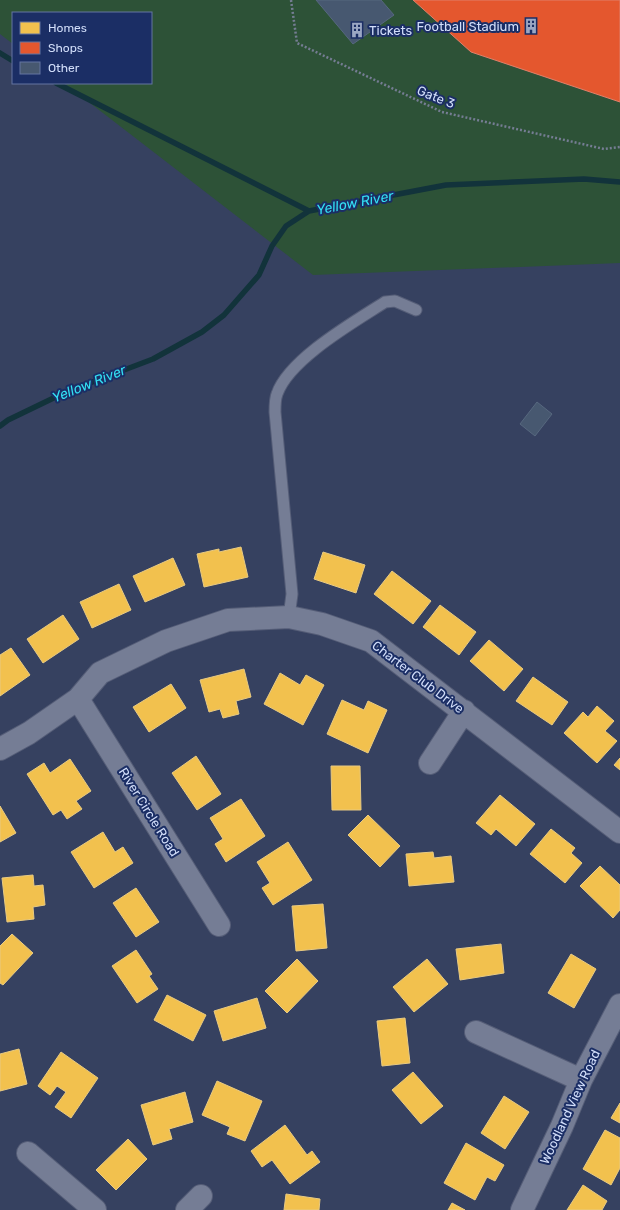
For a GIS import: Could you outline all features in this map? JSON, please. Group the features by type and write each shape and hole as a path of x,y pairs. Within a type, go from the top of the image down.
{"street":[{"name":"Charter Club Drive","path":"0,749 29,733 78,699 100,673 166,641 228,620 289,617 322,624 371,641 464,711 498,740 620,832"},
{"name":"River Circle Road","path":"78,699 219,925"},
{"path":"430,763 464,711"},
{"name":"Woodland View Road","path":"522,1210 562,1126 581,1080 620,1005"},
{"path":"476,1032 581,1080"},
{"path":"28,1153 95,1210"}],"lane":[{"path":"289,617 292,594 275,412 276,394 282,382 291,371 323,343 385,302 395,301 416,310"}],"path":[{"name":"Gate 3","path":"291,0 297,43 442,112 604,149 620,147"}],"green space":[{"path":"0,0 620,0 620,263 313,275 65,84 152,84 152,12 12,12 12,43 0,34"}],"building: Homes":[{"path":"241,547 248,577 204,587 197,554 219,549 219,552"},
{"path":"323,552 365,565 356,593 314,579"},
{"path":"173,558 185,585 145,602 133,576"},
{"path":"392,571 431,601 413,624 374,594"},
{"path":"119,584 131,610 92,628 80,602"},
{"path":"440,605 476,632 459,655 423,627"},
{"path":"63,615 79,639 43,663 27,639"},
{"path":"489,640 523,669 504,691 470,661"},
{"path":"11,648 30,675 0,696 0,655"},
{"path":"244,669 251,697 236,701 239,714 223,718 220,709 209,712 200,680"},
{"path":"280,673 300,685 306,675 324,685 303,725 264,704"},
{"path":"533,677 568,702 552,725 516,701"},
{"path":"171,684 186,708 149,732 133,707"},
{"path":"342,700 364,710 368,701 387,710 368,753 327,734"},
{"path":"597,706 614,721 605,731 617,741 597,763 564,733 583,712 588,717"},
{"path":"196,756 221,794 197,810 172,773"},
{"path":"620,758 620,770 614,765"},
{"path":"70,759 91,791 76,801 82,809 67,819 61,810 53,815 27,774 44,763 50,773"},
{"path":"331,766 360,766 361,810 332,810"},
{"path":"500,795 535,824 516,846 496,829 491,835 476,823"},
{"path":"241,799 265,836 226,862 215,844 223,839 210,818"},
{"path":"0,806 16,833 0,842"},
{"path":"368,815 400,846 380,867 348,835"},
{"path":"551,829 575,848 571,853 582,863 565,883 530,854"},
{"path":"103,832 115,852 123,847 133,863 94,888 71,852"},
{"path":"288,842 312,880 273,905 262,888 270,883 257,862"},
{"path":"433,852 434,858 451,856 454,882 409,886 406,854"},
{"path":"600,866 620,885 620,910 613,918 580,886"},
{"path":"33,875 34,886 43,885 45,905 33,907 34,919 7,922 2,878"},
{"path":"136,888 159,922 136,937 113,903"},
{"path":"323,904 327,948 296,951 292,906"},
{"path":"12,934 33,953 3,985 0,983 0,946"},
{"path":"501,944 504,973 460,980 456,949"},
{"path":"136,950 152,974 149,976 158,989 137,1003 112,966"},
{"path":"571,954 596,969 574,1008 548,993"},
{"path":"297,959 318,981 287,1013 265,991"},
{"path":"427,959 448,984 414,1012 393,987"},
{"path":"167,995 206,1015 193,1041 154,1020"},
{"path":"257,998 266,1028 223,1041 214,1011"},
{"path":"405,1018 410,1063 382,1066 377,1021"},
{"path":"19,1049 27,1084 0,1091 0,1054"},
{"path":"61,1052 98,1078 71,1118 55,1107 66,1092 57,1086 50,1095 38,1086"},
{"path":"413,1072 443,1106 421,1124 392,1090"},
{"path":"217,1081 262,1101 245,1141 227,1134 230,1127 202,1115"},
{"path":"185,1092 193,1122 169,1129 172,1139 153,1145 141,1105"},
{"path":"504,1096 529,1112 505,1149 481,1133"},
{"path":"620,1103 620,1123 611,1118"},
{"path":"285,1125 307,1155 312,1151 320,1162 290,1184 272,1160 262,1167 251,1151"},
{"path":"605,1130 620,1138 620,1168 611,1185 583,1169"},
{"path":"128,1139 147,1159 116,1190 96,1170"},
{"path":"466,1143 504,1165 495,1181 487,1177 475,1200 444,1183"},
{"path":"583,1185 607,1201 602,1210 567,1210"},
{"path":"286,1194 320,1199 319,1210 284,1210"},
{"path":"452,1203 465,1210 448,1210"}],"building: Shops":[{"name":"Football Stadium","path":"413,0 620,0 620,102 471,52"}],"building: Other":[{"name":"Tickets","path":"316,0 381,0 394,15 353,44"},
{"path":"537,402 552,414 535,436 520,424"}],"waterway":[{"path":"0,53 12,60"},
{"path":"58,84 309,211"},
{"name":"Yellow River","path":"0,426 8,420 66,392 153,359 202,332 224,315 259,275 272,246 286,226 309,211 446,185 584,179 620,182"}],"place":[{"name":"Football Stadium","path":"531,26"},
{"name":"Tickets","path":"357,30"}]}
